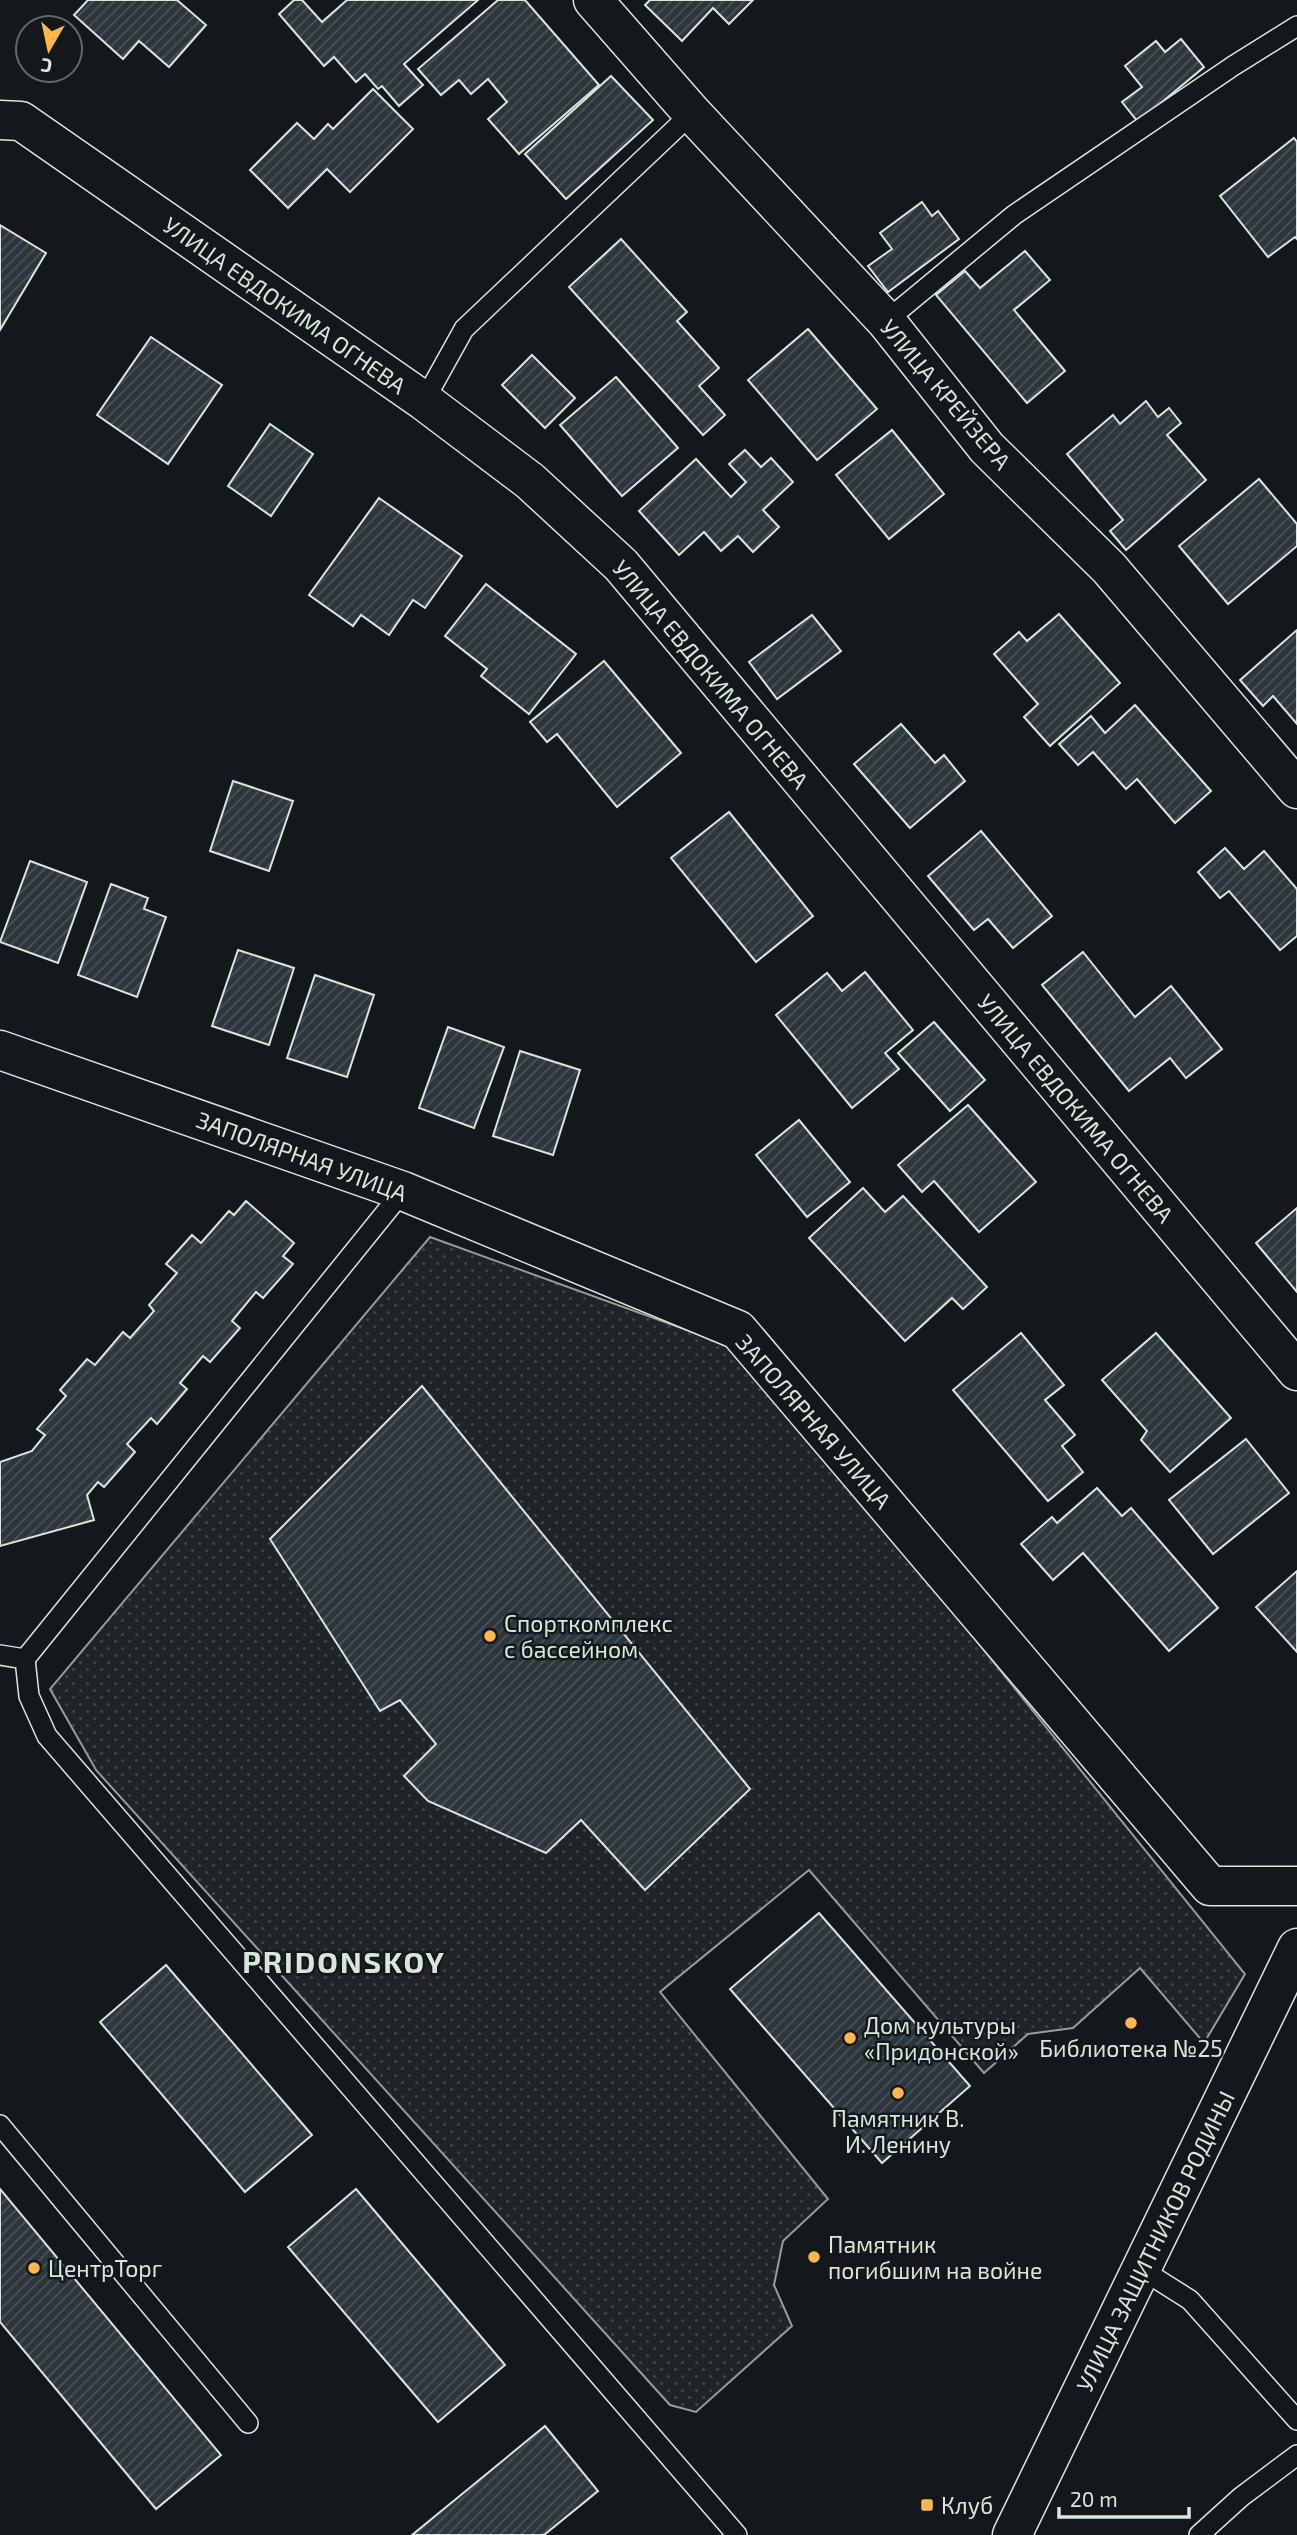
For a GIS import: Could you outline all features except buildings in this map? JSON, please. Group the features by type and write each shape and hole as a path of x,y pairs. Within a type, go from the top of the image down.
{"street":[{"name":"УЛИЦА КРЕЙЗЕРА","path":"609,6 692,113 886,321 987,448 1109,568 1297,789"},
{"name":"УЛИЦА ЕВДОКИМА ОГНЕВА","path":"0,120 21,121 424,401 530,481 621,565 1297,1371"},
{"name":"ЗАПОЛЯРНАЯ УЛИЦА","path":"0,1050 403,1191 738,1330 1210,1886 1297,1886"},
{"name":"УЛИЦА ЗАЩИТНИКОВ РОДИНЫ","path":"1012,2535 1297,1948"}],"lane":[{"path":"886,321 1014,215 1233,66 1297,26"},
{"path":"424,401 464,329 692,113"},
{"path":"403,1191 25,1659 29,1696 47,1736 737,2535"},
{"path":"0,1655 25,1659"},
{"path":"0,2126 248,2423"},
{"path":"1141,2269 1190,2300 1297,2420"},
{"path":"1199,2535 1241,2497 1297,2455"}],"shaded area":[{"path":"430,1237 742,1350 1245,1974 1204,2043 1140,1968 1073,2028 1028,2034 984,2073 809,1870 660,1992 828,2199 783,2241 774,2285 792,2326 696,2412 670,2405 96,1770 50,1689"}],"place":[{"name":"Спорткомплекс с бассейном","path":"490,1636"},
{"name":"Библиотека №25","path":"1131,2023"},
{"name":"Дом культуры «Придонской»","path":"850,2038"},
{"name":"Памятник В. И. Ленину","path":"898,2093"},
{"name":"Памятник погибшим на войне","path":"814,2257"},
{"name":"ЦентрТорг","path":"34,2268"},
{"name":"Клуб","path":"927,2505"}],"district":[{"name":"PRIDONSKOY","path":"344,1961"}]}
